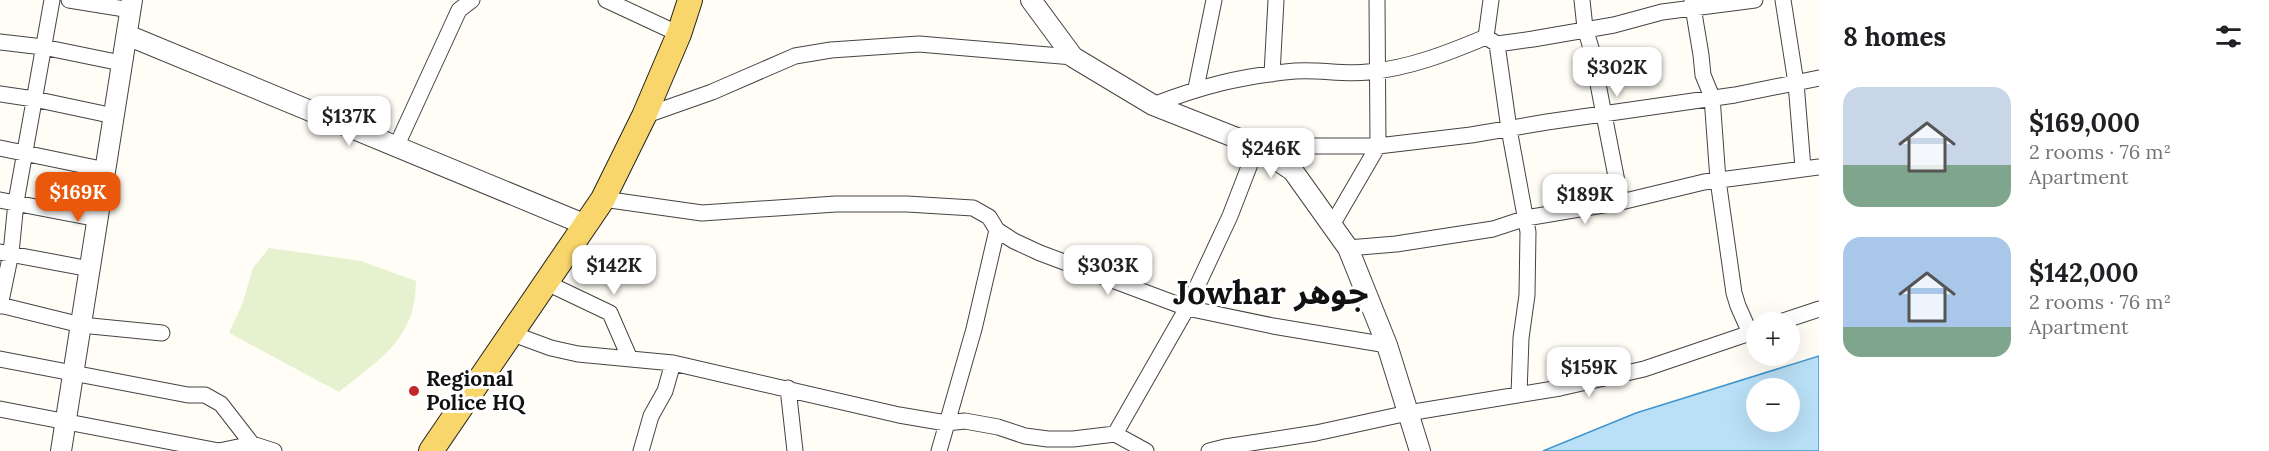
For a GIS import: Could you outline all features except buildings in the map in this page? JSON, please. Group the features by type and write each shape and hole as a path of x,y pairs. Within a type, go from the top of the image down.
{"main road":[{"path":"431,451 603,199 644,116 679,34 690,0"}],"street":[{"path":"51,0 24,153 8,201 0,305 81,325 162,333"},
{"path":"61,451 132,5 69,0"},
{"path":"396,147 459,10 472,0"},
{"path":"606,0 679,34"},
{"path":"1031,0 1073,57 1153,105 1257,146 1293,171 1348,248 1387,345 1420,451"},
{"path":"1196,88 1214,0"},
{"path":"1272,74 1276,0"},
{"path":"1332,225 1378,146 1377,0"},
{"path":"1491,0 1492,41 1528,232 1527,296 1521,338 1519,394"},
{"path":"1582,0 1621,202"},
{"path":"1153,105 1196,88 1220,82 1296,71 1359,73 1377,71 1432,60 1492,41 1614,25 1693,5 1755,0"},
{"path":"1782,0 1796,82 1803,168"},
{"path":"1693,5 1703,75 1712,97 1718,180 1734,292 1738,306 1746,320"},
{"path":"126,35 586,225"},
{"path":"0,42 43,47 122,63"},
{"path":"644,116 712,92 795,56 831,50 919,44 1073,57"},
{"path":"1257,146 1378,146 1735,95 1819,78"},
{"path":"0,94 114,116"},
{"path":"1114,434 1187,308 1230,216 1257,146"},
{"path":"0,148 106,170"},
{"path":"1348,248 1396,244 1493,229 1526,218 1621,202 1670,189 1718,180 1819,167"},
{"path":"603,199 702,213 836,204 908,204 973,208 989,217 997,230 1040,254 1187,308 1274,326 1387,345"},
{"path":"8,201 98,219"},
{"path":"939,451 974,329 997,230"},
{"path":"5,253 90,269"},
{"path":"547,282 610,313 630,359"},
{"path":"1800,315 1819,309"},
{"path":"513,334 551,348 589,355 673,363 879,411 946,423 965,421 1048,439 1073,439 1114,434 1146,451"},
{"path":"1209,451 1316,433 1408,413 1560,387 1644,369 1746,334"},
{"path":"0,359 74,371 188,395 205,395 221,404 252,444"},
{"path":"641,451 651,416 665,391 673,363"},
{"path":"788,388 795,451"},
{"path":"0,409 219,451 252,444 274,451"}],"green space":[{"path":"269,248 361,261 416,281 410,318 393,346 339,392 229,333 242,305 253,268"}],"water":[{"path":"1819,356 1819,451 1543,451 1636,413 1746,379 1746,432 1800,432 1800,378 1748,378 1787,366 1800,366 1800,362"}],"place":[{"name":"Regional Police HQ","path":"414,391"}],"district":[{"name":"Jowhar جوهر","path":"1271,292"}]}
